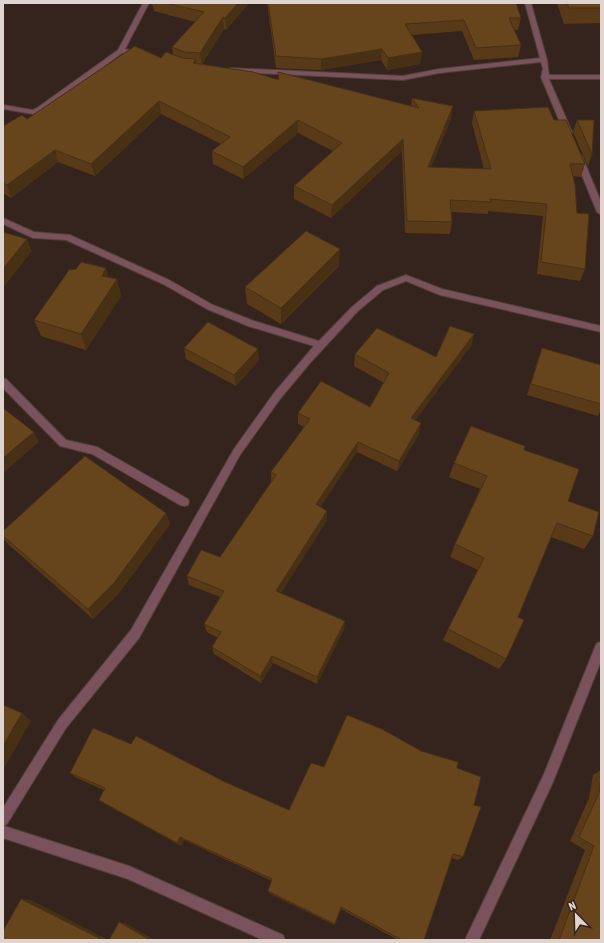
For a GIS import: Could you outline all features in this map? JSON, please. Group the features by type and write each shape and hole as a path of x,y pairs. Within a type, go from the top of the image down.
{"street":[{"path":"3,107 33,112 40,110 121,51 146,3"},
{"path":"528,3 544,60 546,69 545,78 601,212"},
{"path":"121,51 150,54"},
{"path":"223,69 403,78 439,71 544,60"},
{"path":"545,78 601,77"},
{"path":"3,221 33,235 66,238 166,282 210,308 251,324 321,345"},
{"path":"3,820 62,724 135,634 237,452 277,396 321,345 355,309 380,288 406,278 440,292 601,330"},
{"path":"3,382 63,443 94,450 184,502"},
{"path":"472,940 549,778 601,647"},
{"path":"3,832 129,873 278,940"}],"building":[{"path":"166,3 238,3 225,18 223,17 200,53 184,52 172,47 204,12"},
{"path":"268,3 516,3 521,18 509,18 521,45 476,48 464,20 405,24 422,52 388,58 382,49 321,59 276,56"},
{"path":"567,3 601,3 601,8 569,8"},
{"path":"135,46 161,58 166,52 182,58 196,59 193,63 253,72 279,80 278,72 419,108 412,98 453,106 428,167 491,169 474,111 548,107 554,120 566,120 585,164 570,164 575,185 577,213 589,214 585,269 541,262 547,204 490,199 491,202 450,200 452,222 407,221 403,139 332,205 294,186 342,143 298,120 243,167 212,151 230,137 159,101 91,164 55,150 7,185 3,183 3,126 22,115 27,119"},
{"path":"577,120 594,120 592,154"},
{"path":"306,231 340,249 281,308 245,287"},
{"path":"3,232 27,239 3,269"},
{"path":"81,262 106,268 102,276 117,279 81,334 34,320 69,270 76,269"},
{"path":"208,322 258,349 234,375 184,348"},
{"path":"450,326 474,334 411,418 421,423 399,461 358,442 316,504 327,511 276,591 345,621 317,677 272,656 260,676 212,647 221,632 204,624 224,591 187,576 201,550 220,557 276,475 271,472 310,419 298,413 321,381 370,407 389,373 355,354 377,328 436,357"},
{"path":"542,348 601,365 601,404 531,384"},
{"path":"3,408 34,432 3,458"},
{"path":"471,426 525,446 524,450 579,469 568,501 599,512 593,536 557,523 518,617 524,620 506,659 448,629 484,558 455,544 487,476 454,463"},
{"path":"85,456 166,513 114,583 88,609 3,536 3,531"},
{"path":"3,705 22,713 3,746"},
{"path":"347,715 382,729 421,751 458,762 457,768 481,777 474,805 481,807 463,857 453,854 424,940 402,940 341,907 335,924 268,891 272,879 180,837 177,843 99,800 105,788 70,773 93,728 131,744 136,736 225,782 289,810 311,763 324,767"},
{"path":"601,778 601,940 559,940 594,846 579,837 599,793"},
{"path":"21,899 103,940 3,940 3,931"},
{"path":"119,922 150,940 109,940"}]}
